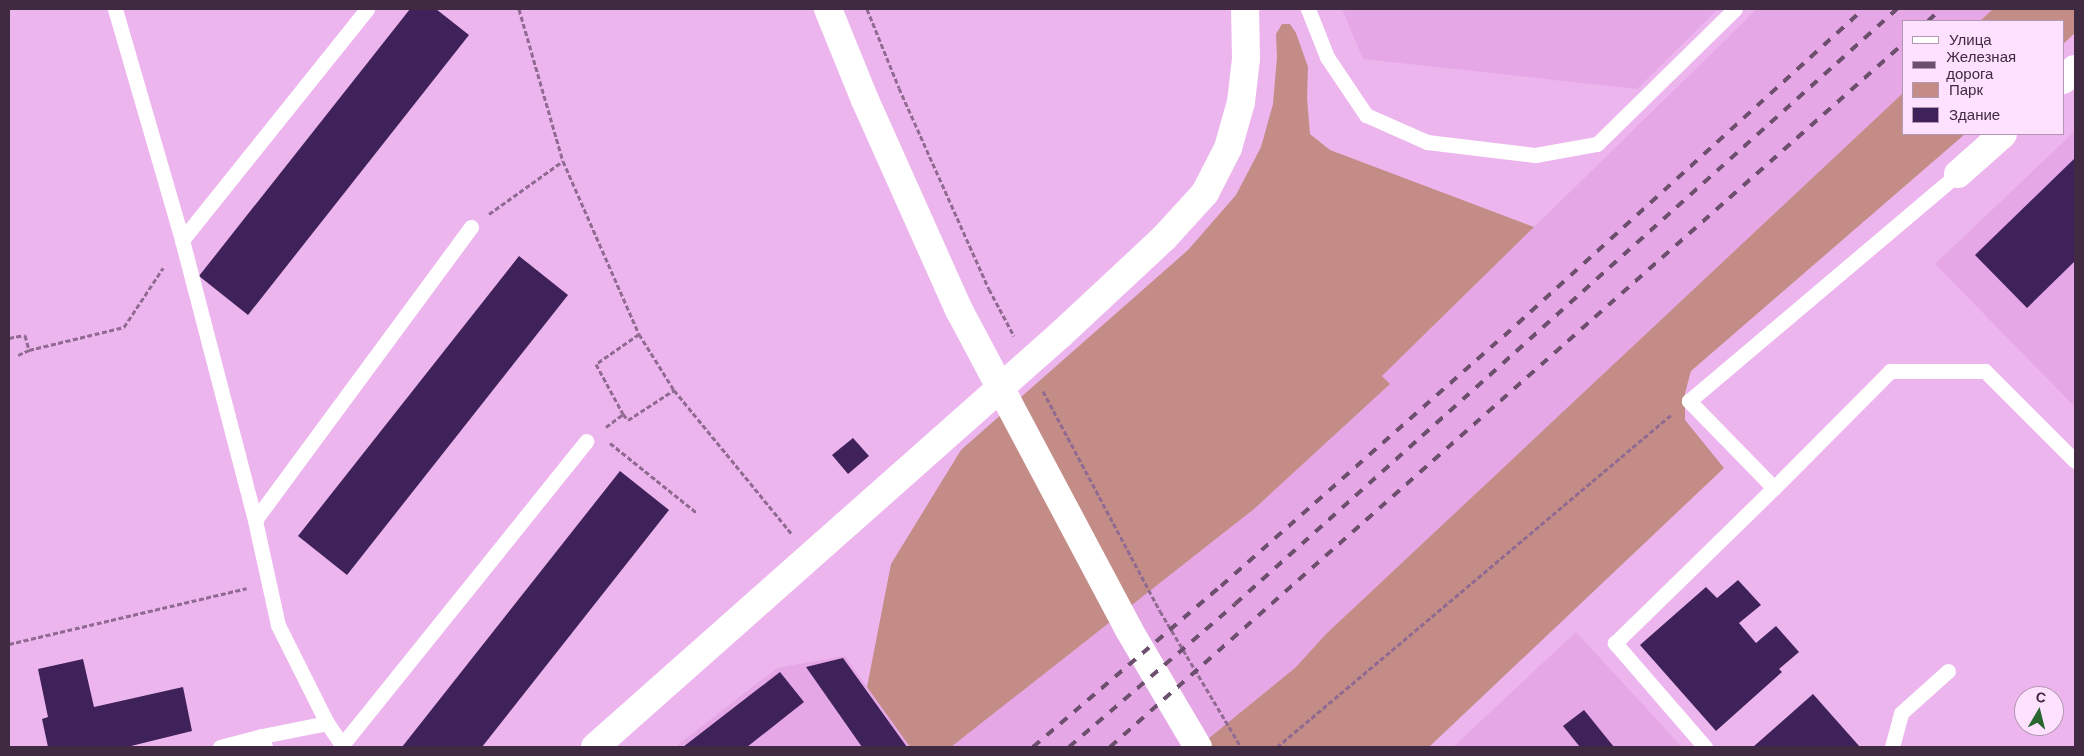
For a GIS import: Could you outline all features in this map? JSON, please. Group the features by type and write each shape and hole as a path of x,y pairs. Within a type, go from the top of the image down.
{"street":[{"path":"828,9 864,100 959,310 1129,630 1198,747"},
{"path":"595,747 1061,334 1164,238 1205,193 1228,148 1241,102 1246,60 1246,9"},
{"path":"2064,79 2075,69"},
{"path":"1958,174 2002,135"}],"lane":[{"path":"115,9 182,240 254,520 278,625 327,722 343,746 586,441"},
{"path":"182,240 367,9"},
{"path":"1308,9 1327,57 1366,115 1427,142 1535,156 1597,144 1735,9"},
{"path":"1774,488 1689,400 1958,174"},
{"path":"254,520 470,227"},
{"path":"1705,747 1615,643 1774,488 1890,371 1985,372 2075,461"},
{"path":"1892,747 1901,713 1948,671"},
{"path":"220,747 263,742 327,722"}],"path":[{"path":"519,9 563,161 639,334 674,390 796,540"},
{"path":"470,227 563,161"},
{"path":"18,355 29,350 124,327 182,240"},
{"path":"639,334 596,364 623,414 628,420 674,390"},
{"path":"9,338 25,335 29,350"},
{"path":"1277,747 1689,400"},
{"path":"605,439 697,513"},
{"path":"9,644 268,583"}],"shaded area":[{"path":"1342,9 1718,9 1637,89 1363,59"},
{"path":"1757,9 1993,9 1981,20 1902,20 1902,94 1326,634 1295,668 1198,747 951,747 1254,509 1389,385 1382,376"},
{"path":"2075,131 2075,407 1935,264"},
{"path":"1576,632 1682,747 1453,747"},
{"path":"845,656 910,747 675,747 777,668"}],"green space":[{"path":"1993,9 2075,9 2075,33 2064,43 2064,20 1981,20"},
{"path":"1282,24 1290,24 1296,33 1308,67 1307,98 1310,134 1330,150 1534,227 1382,376 1390,384 1254,509 951,747 910,747 867,687 891,564 961,450 1188,250 1236,195 1261,147 1273,104 1277,57 1276,34"},
{"path":"1902,94 1902,135 1964,135 1691,371 1685,393 1685,420 1724,468 1429,747 1198,747 1295,668 1326,634"}],"building":[{"path":"410,9 436,9 469,35 248,315 199,276"},
{"path":"2075,158 2075,261 2027,308 1975,255"},
{"path":"519,256 568,295 347,575 298,536"},
{"path":"853,438 869,456 848,474 832,455"},
{"path":"620,471 669,510 482,747 402,747"},
{"path":"1738,580 1761,605 1739,623 1756,643 1776,626 1799,652 1779,669 1782,672 1716,731 1640,645 1706,587 1717,598"},
{"path":"843,658 907,747 862,747 806,667"},
{"path":"83,659 94,707 183,687 192,731 127,747 48,747 42,719 48,717 38,669"},
{"path":"780,672 804,702 747,747 683,747"},
{"path":"1813,694 1860,747 1753,747"},
{"path":"1584,710 1614,747 1580,747 1563,726"}],"railway":[{"path":"1033,747 1221,586 1504,336 1863,9"},
{"path":"1069,747 1235,604 1897,9"},
{"path":"1929,20 1941,9"},
{"path":"1110,747 1902,45"}]}
